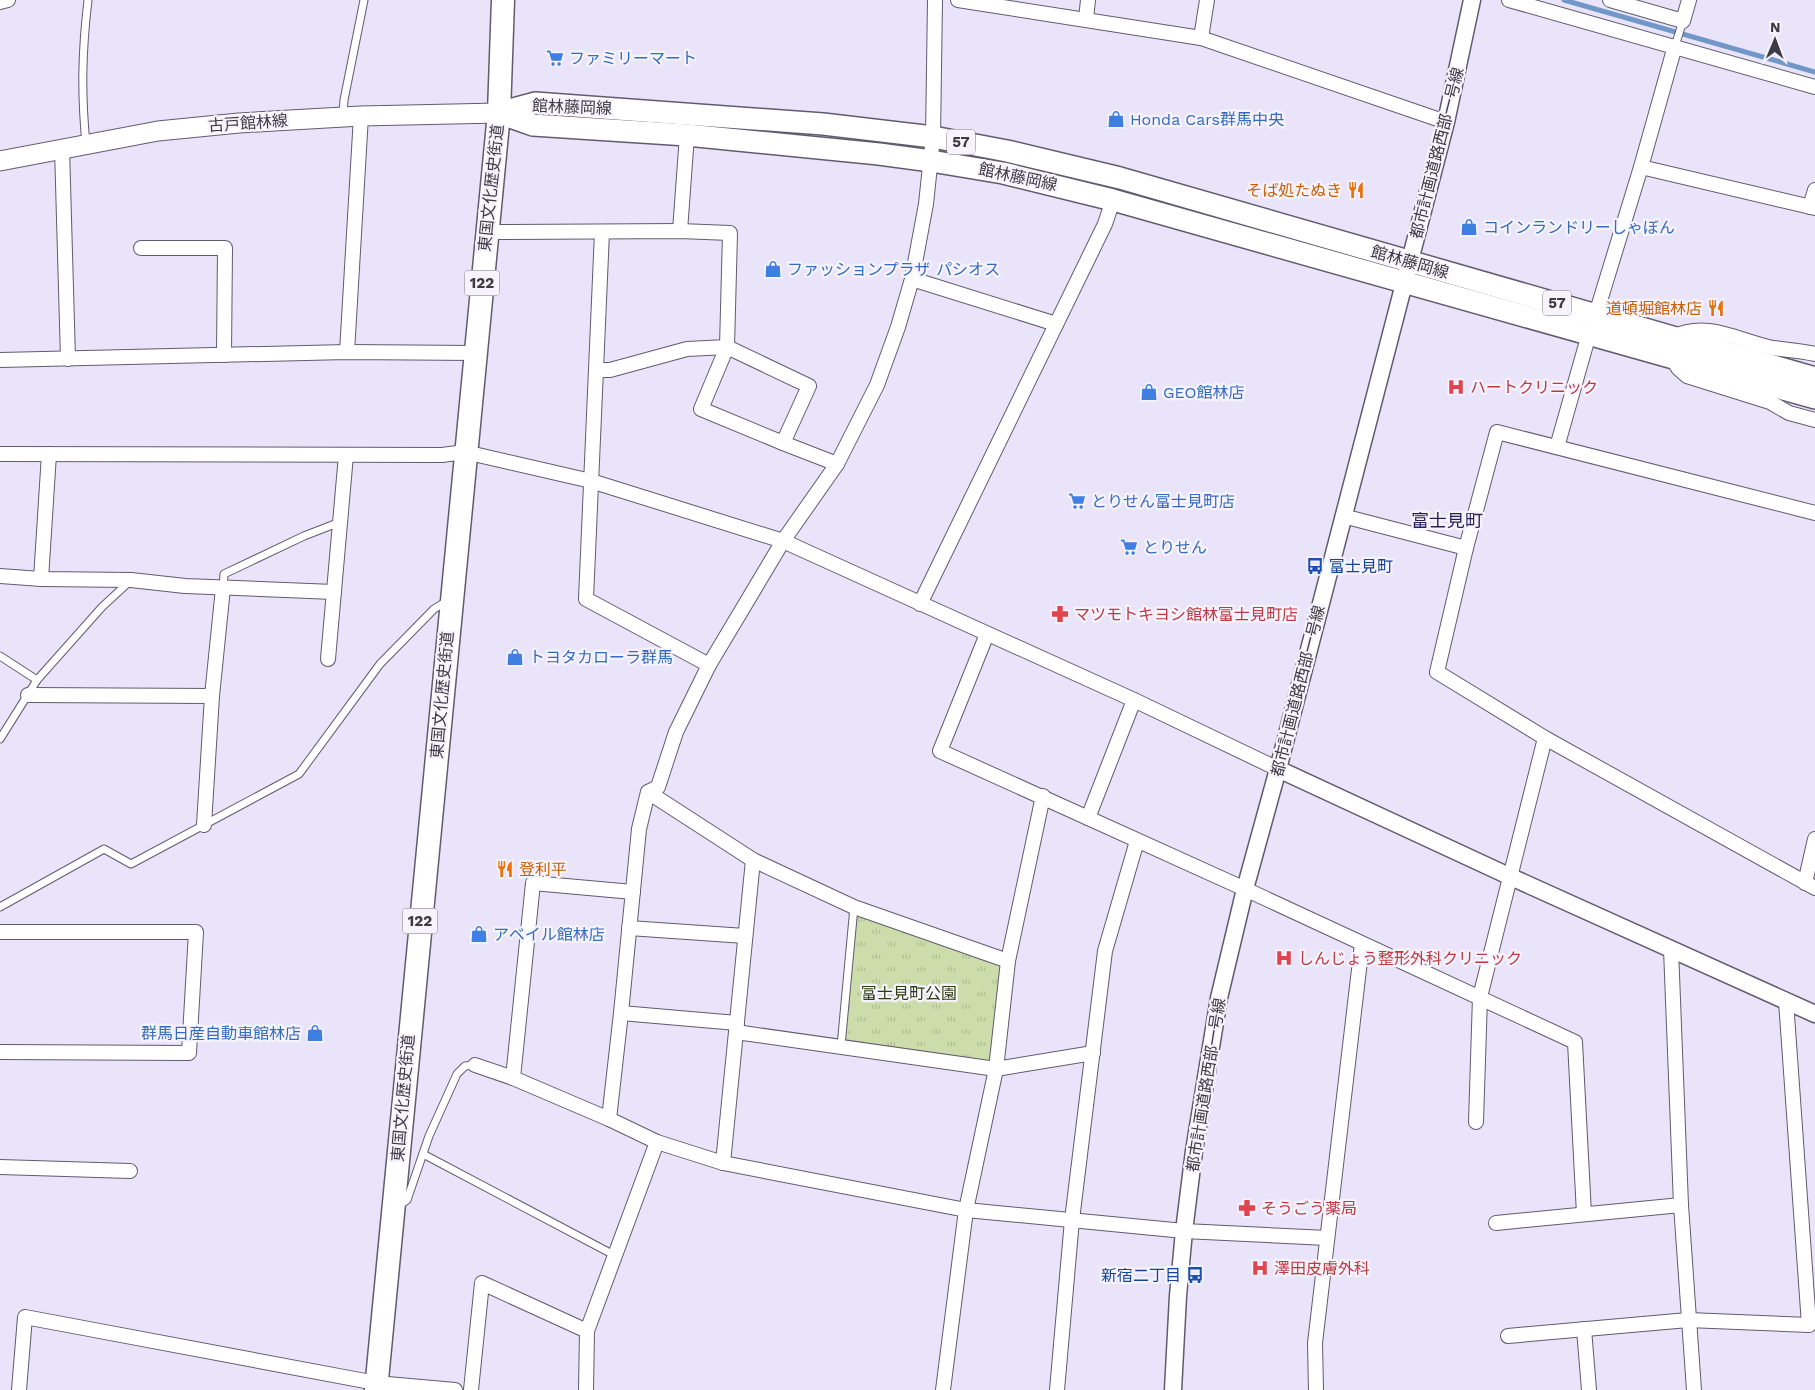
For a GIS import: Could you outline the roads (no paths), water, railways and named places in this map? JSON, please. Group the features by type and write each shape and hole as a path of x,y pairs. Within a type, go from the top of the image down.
{"highway":[{"name":"東国文化歴史街道","path":"376,1387 499,113 503,0"}],"main road":[{"name":"館林藤岡線","path":"499,113 535,103 813,124 932,137 1008,151 1120,178 1407,272"},
{"name":"古戸館林線","path":"0,161 158,131 239,123 352,116 499,113"},
{"name":"館林藤岡線","path":"499,113 533,125 687,135 879,154 1003,173 1407,272 1672,347 1815,398"},
{"name":"館林藤岡線","path":"1672,347 1815,378"}],"street":[{"path":"0,2 8,0"},
{"path":"609,1119 638,829 648,792 658,787 676,732 710,665 783,541 837,464 877,384 898,327 912,279 926,204 931,161 935,0"},
{"path":"958,0 1201,38 1446,122"},
{"path":"1086,19 1088,0"},
{"path":"1201,38 1207,0"},
{"name":"都市計画道路西部一号線","path":"1173,1390 1184,1231 1194,1151 1218,1008 1245,889 1278,769 1446,122 1472,0"},
{"path":"1509,0 1676,43 1815,86"},
{"path":"1610,0 1626,2 1682,25 1689,0"},
{"path":"1557,447 1676,43"},
{"path":"347,352 352,116"},
{"path":"680,231 687,135"},
{"path":"62,148 68,359"},
{"path":"1641,167 1813,208 1815,190"},
{"path":"920,604 1105,224 1113,200"},
{"path":"487,232 680,231 730,233 727,347 701,409 783,444 837,464"},
{"path":"602,232 586,599 710,665"},
{"path":"141,248 224,248 224,355"},
{"path":"912,279 1056,324"},
{"path":"1815,354 1772,348 1709,330 1694,330 1672,347 1678,368 1687,376 1770,402 1790,413 1815,420"},
{"path":"596,370 610,370 687,349 727,347 809,386 783,444"},
{"path":"0,360 347,352 475,353"},
{"path":"1815,513 1497,432 1466,548 1437,672 1545,738 1810,885 1815,839"},
{"path":"0,454 442,454 465,452 591,481 783,541 1134,700 1511,877 1815,1014"},
{"path":"41,579 49,454"},
{"path":"328,659 346,454"},
{"path":"1343,516 1466,548"},
{"path":"0,576 41,579 131,580 223,588 334,592"},
{"path":"204,825 212,696 223,588"},
{"path":"986,634 940,751 1043,796 1575,1042 1584,1214"},
{"path":"28,695 212,696"},
{"path":"1088,818 1134,700"},
{"path":"1476,1122 1480,997 1545,738"},
{"path":"648,792 753,860 854,907 1008,960"},
{"path":"943,1390 966,1210 996,1068 1008,960 1043,796"},
{"path":"1057,1390 1072,1220 1105,951 1137,841"},
{"path":"723,1163 753,860"},
{"path":"513,1078 533,883 633,892"},
{"path":"629,928 745,936"},
{"path":"0,932 196,932 189,1053 0,1052"},
{"path":"1316,1390 1315,1342 1362,944"},
{"path":"1671,949 1681,1205 1694,1390"},
{"path":"1508,1336 1688,1320 1812,1325 1786,1000"},
{"path":"621,1013 736,1027 841,1046 996,1068 1093,1053"},
{"path":"474,1066 513,1078 609,1119 656,1142 723,1163 966,1210 1184,1231 1326,1238"},
{"path":"586,1390 587,1332 656,1142"},
{"path":"0,1168 130,1171"},
{"path":"1496,1223 1681,1205"},
{"path":"471,1390 482,1283 587,1332"},
{"path":"19,1390 25,1317 376,1387 455,1390"},
{"path":"1584,1328 1589,1390"}],"lane":[{"path":"86,144 82,104 82,68 88,0"},
{"path":"352,116 344,100 364,0"},
{"path":"1676,43 1682,25"},
{"path":"223,588 224,574 304,536 340,522"},
{"path":"0,740 38,680 102,607 131,580"},
{"path":"0,907 104,849 131,864 299,774 380,664 434,609 451,599"},
{"path":"0,656 38,680"},
{"path":"841,1046 854,907"},
{"path":"392,1211 407,1200 429,1136 456,1074 465,1066 474,1066"},
{"path":"423,1154 614,1255"}],"waterway":[{"path":"1564,0 1815,72"}],"place":[{"name":"ファミリーマート","path":"555,58"},
{"name":"Honda Cars群馬中央","path":"1116,119"},
{"name":"そば処たぬき","path":"1356,190"},
{"name":"コインランドリーしゃぼん","path":"1469,227"},
{"name":"ファッションプラザ パシオス","path":"773,269"},
{"name":"道頓堀館林店","path":"1716,308"},
{"name":"ハートクリニック","path":"1456,387"},
{"name":"GEO館林店","path":"1149,392"},
{"name":"とりせん富士見町店","path":"1077,501"},
{"name":"とりせん","path":"1129,547"},
{"name":"富士見町","path":"1315,566"},
{"name":"マツモトキヨシ館林富士見町店","path":"1060,614"},
{"name":"トヨタカローラ群馬","path":"515,657"},
{"name":"登利平","path":"505,869"},
{"name":"アベイル館林店","path":"479,934"},
{"name":"しんじょう整形外科クリニック","path":"1284,958"},
{"name":"群馬日産自動車館林店","path":"315,1033"},
{"name":"そうごう薬局","path":"1247,1208"},
{"name":"澤田皮膚外科","path":"1260,1268"},
{"name":"新宿二丁目","path":"1195,1275"}],"district":[{"name":"富士見町","path":"1447,520"}],"park label":[{"name":"富士見町公園","path":"909,993"}]}
